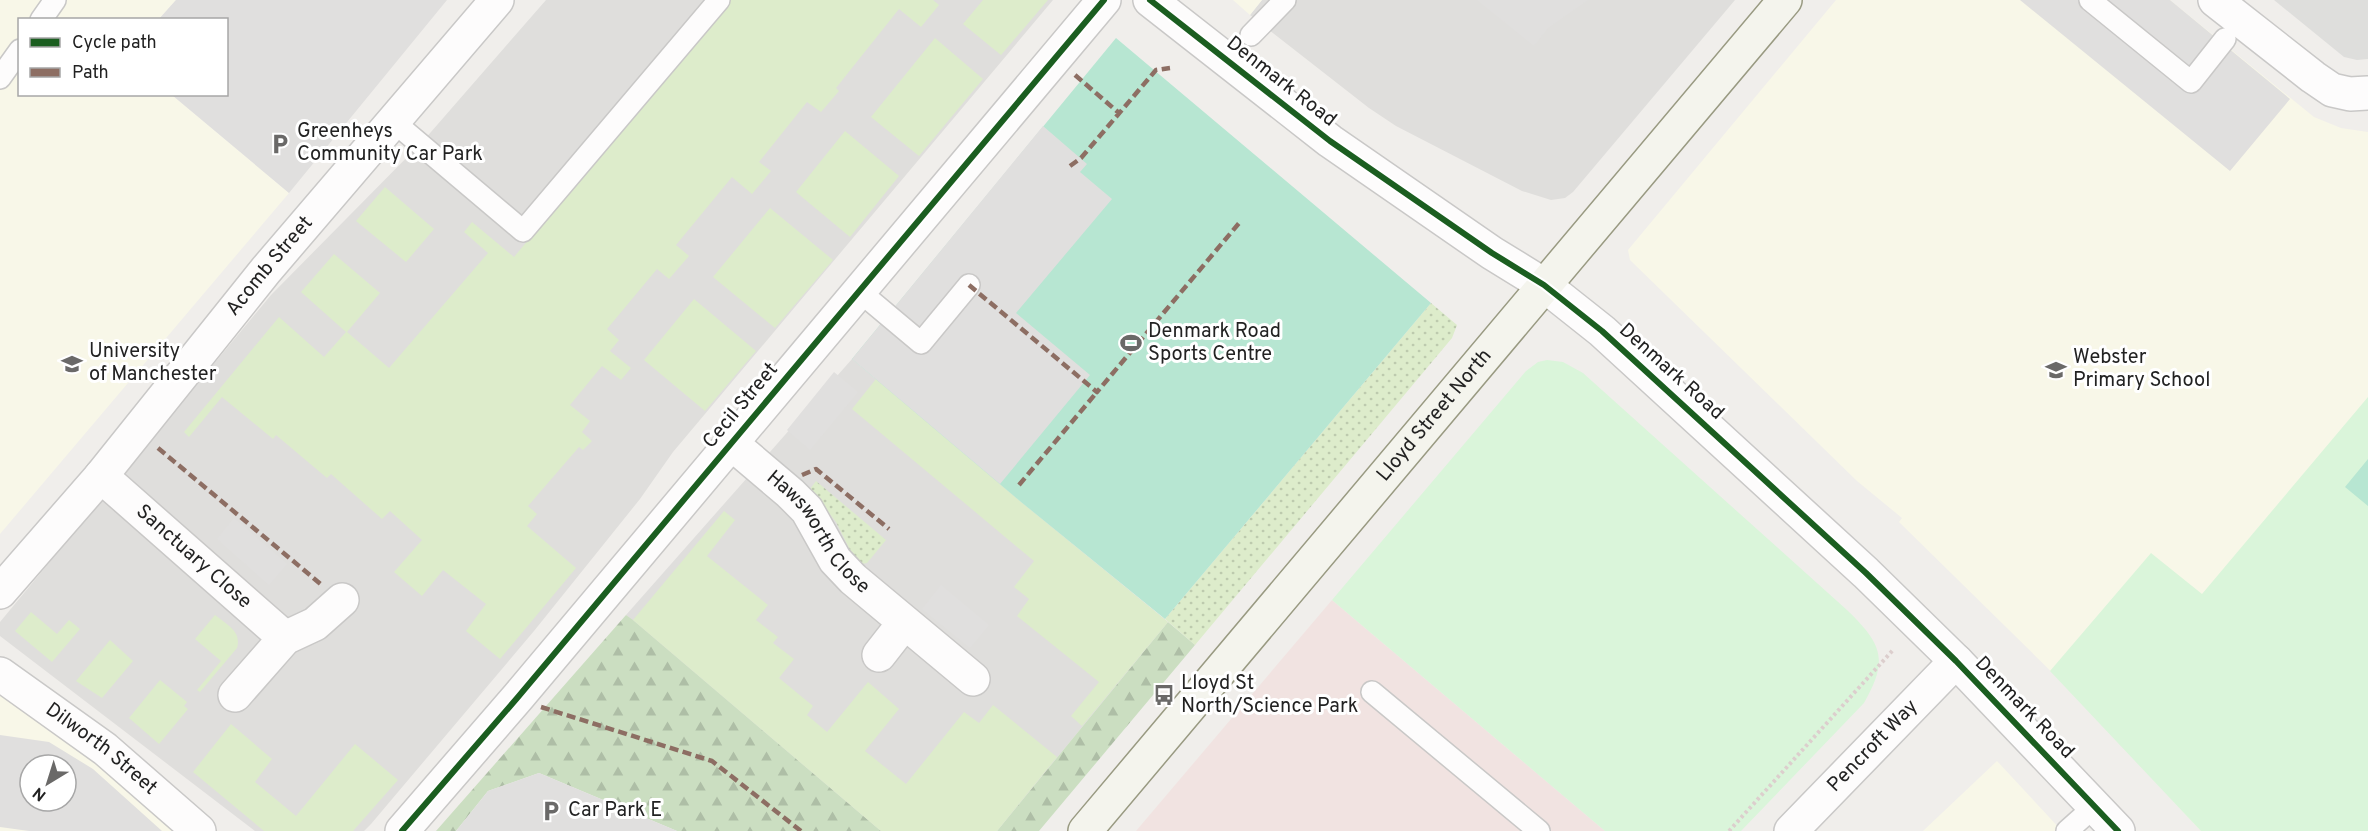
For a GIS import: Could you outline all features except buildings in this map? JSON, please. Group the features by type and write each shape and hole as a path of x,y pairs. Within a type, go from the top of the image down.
{"street":[{"name":"Acomb Street","path":"0,592 101,477 266,270 497,0"},
{"name":"Cecil Street","path":"402,831 510,706 1104,0"},
{"name":"Denmark Road","path":"1150,0 1330,141 1492,253 1544,285 1602,331 1866,573 1956,661 2118,831"},
{"name":"Lloyd Street North","path":"1085,831 1785,0"},
{"path":"2215,0 2332,90 2350,94 2368,93"},
{"name":"Hawsworth Close","path":"731,443 799,501 807,510 835,560 853,579 973,679"},
{"name":"Sanctuary Close","path":"101,477 285,638"},
{"path":"235,695 285,638 315,624 342,600"},
{"path":"879,655 904,623"},
{"name":"Pencroft Way","path":"1791,831 1956,661"},
{"name":"Dilworth Street","path":"0,674 105,749 199,831"}],"lane":[{"path":"42,18 55,0"},
{"path":"394,122 523,231 718,0"},
{"path":"1251,36 1285,0"},
{"path":"2090,0 2191,82 2225,39"},
{"path":"0,78 18,53"},
{"path":"859,291 921,343 969,285"},
{"path":"1372,692 1539,831"},
{"path":"2067,831 2095,806"}],"path":[{"path":"1728,831 1893,650"}],"shaded area":[{"name":"University of Manchester","path":"0,0 176,0 160,18 18,18 18,96 173,96 289,193 0,534"},
{"name":"Greenheys Community Car Park","path":"176,0 447,0 289,193 173,96 228,96 228,18 160,18"},
{"path":"546,0 1053,0 673,452 640,499 534,631 371,824 364,831 255,831 0,636 0,622 271,295 424,140"},
{"path":"1233,0 1262,0 1250,15"},
{"path":"1262,0 1735,0 1573,192 1565,198 1551,200 1522,191 1396,126 1369,108 1250,15"},
{"path":"1477,0 1588,0 1548,28 1534,46"},
{"name":"Webster Primary School","path":"1836,0 2170,0 2314,117 2341,128 2368,132 2368,831 2201,831 2069,689 1899,522 1902,518 1857,481 1630,260 1628,250"},
{"path":"2020,0 2170,0 2290,99 2230,171"},
{"path":"2274,0 2368,0 2368,59 2357,60 2344,57"},
{"path":"1043,126 1087,164 1080,172 1112,199 1016,313 1090,375 1000,484 852,359"},
{"path":"852,359 1021,502 1168,622 997,831 881,831 626,615"},
{"path":"834,372 858,392 810,450 787,430"},
{"path":"234,518 287,564 269,585 217,539"},
{"path":"941,585 989,625 970,648 922,609"},
{"path":"1332,600 1605,831 1136,831"},
{"path":"0,674 199,831 0,831"},
{"path":"0,735 49,742 67,753 18,753 18,813 78,813 78,760 93,769 162,831 29,831 0,827"},
{"path":"1997,761 2062,831 1923,831"},
{"name":"Car Park E","path":"539,773 677,831 456,831 488,791"}],"green space":[{"path":"729,0 933,0 939,5 921,27 899,9 836,88 839,91 821,112 807,102 759,162 771,171 752,194 732,177 676,245 689,256 669,279 657,269 607,329 619,340 610,351 631,368 621,380 602,366 570,405 590,421 582,432 592,441 583,450 579,447 528,506 537,514 527,526 576,568 500,659 466,631 486,604 443,570 422,596 394,572 422,540 390,511 382,519 331,474 327,478 276,435 273,439 222,397 189,437 184,432 279,317 324,357 346,332 301,292 334,254 380,293 347,332 389,368 488,253 464,232 472,222 514,257"},
{"path":"983,0 1048,0 1001,55 963,24"},
{"path":"935,38 983,79 919,156 871,117"},
{"name":"Denmark Road Sports Centre","path":"1116,38 1431,303 1165,619 1021,502 852,359"},
{"path":"845,131 899,176 850,237 796,192"},
{"path":"385,187 434,229 406,262 356,221"},
{"path":"770,208 833,260 775,328 713,277"},
{"path":"694,299 756,351 705,411 644,360"},
{"path":"1431,303 1457,325 1452,338 1195,645 1165,619"},
{"path":"1547,360 1563,362 1583,373 1847,610 1874,643 1879,663 1877,675 1864,703 1741,831 1605,831 1332,600 1526,371 1538,362"},
{"path":"876,379 1168,622 1082,726 1071,716 1099,682 1017,616 1029,599 1014,587 1034,561 852,409"},
{"path":"2368,397 2368,831 2201,831 2050,671 2151,553 2202,594"},
{"path":"2368,459 2368,506 2345,487"},
{"path":"816,481 886,540 867,563 862,564 852,554 836,522 810,489"},
{"path":"724,511 735,520 707,556 768,605 756,620 778,637 773,643 794,659 779,678 813,706 807,715 827,732 868,682 899,709 865,751 906,784 964,712 979,723 993,705 1057,757 997,831 881,831 633,620"},
{"path":"31,612 57,634 69,620 80,629 52,662 15,631"},
{"path":"215,615 229,625 235,633 237,648 200,692 197,690 221,661 195,639"},
{"path":"626,615 881,831 677,831 539,773 488,791 456,831 436,831"},
{"path":"1168,622 1195,645 1039,831 997,831"},
{"path":"110,640 133,661 102,698 76,681"},
{"path":"160,680 187,702 184,706 188,709 159,744 129,718"},
{"path":"231,724 272,759 255,782 296,816 355,744 398,780 353,831 264,831 193,772"}],"marked path":[{"path":"1070,166 1081,158 1156,70 1170,68"},
{"path":"1075,75 1119,113"},
{"path":"969,285 1097,392 1240,222"},
{"path":"1019,485 1097,392"},
{"path":"158,448 323,586"},
{"path":"802,475 816,469 889,529"},
{"path":"541,707 712,761 801,831"}],"cycle path":[{"path":"402,831 518,697 1104,0"},
{"path":"1150,0 1330,141 1492,253 1544,285 1602,331 1866,573 1956,661 2118,831"}],"place":[{"name":"Greenheys Community Car Park","path":"280,144"},
{"name":"Denmark Road Sports Centre","path":"1131,343"},
{"name":"University of Manchester","path":"72,364"},
{"name":"Webster Primary School","path":"2056,370"},
{"name":"Lloyd St North/Science Park","path":"1164,695"},
{"name":"Car Park E","path":"551,811"}]}
